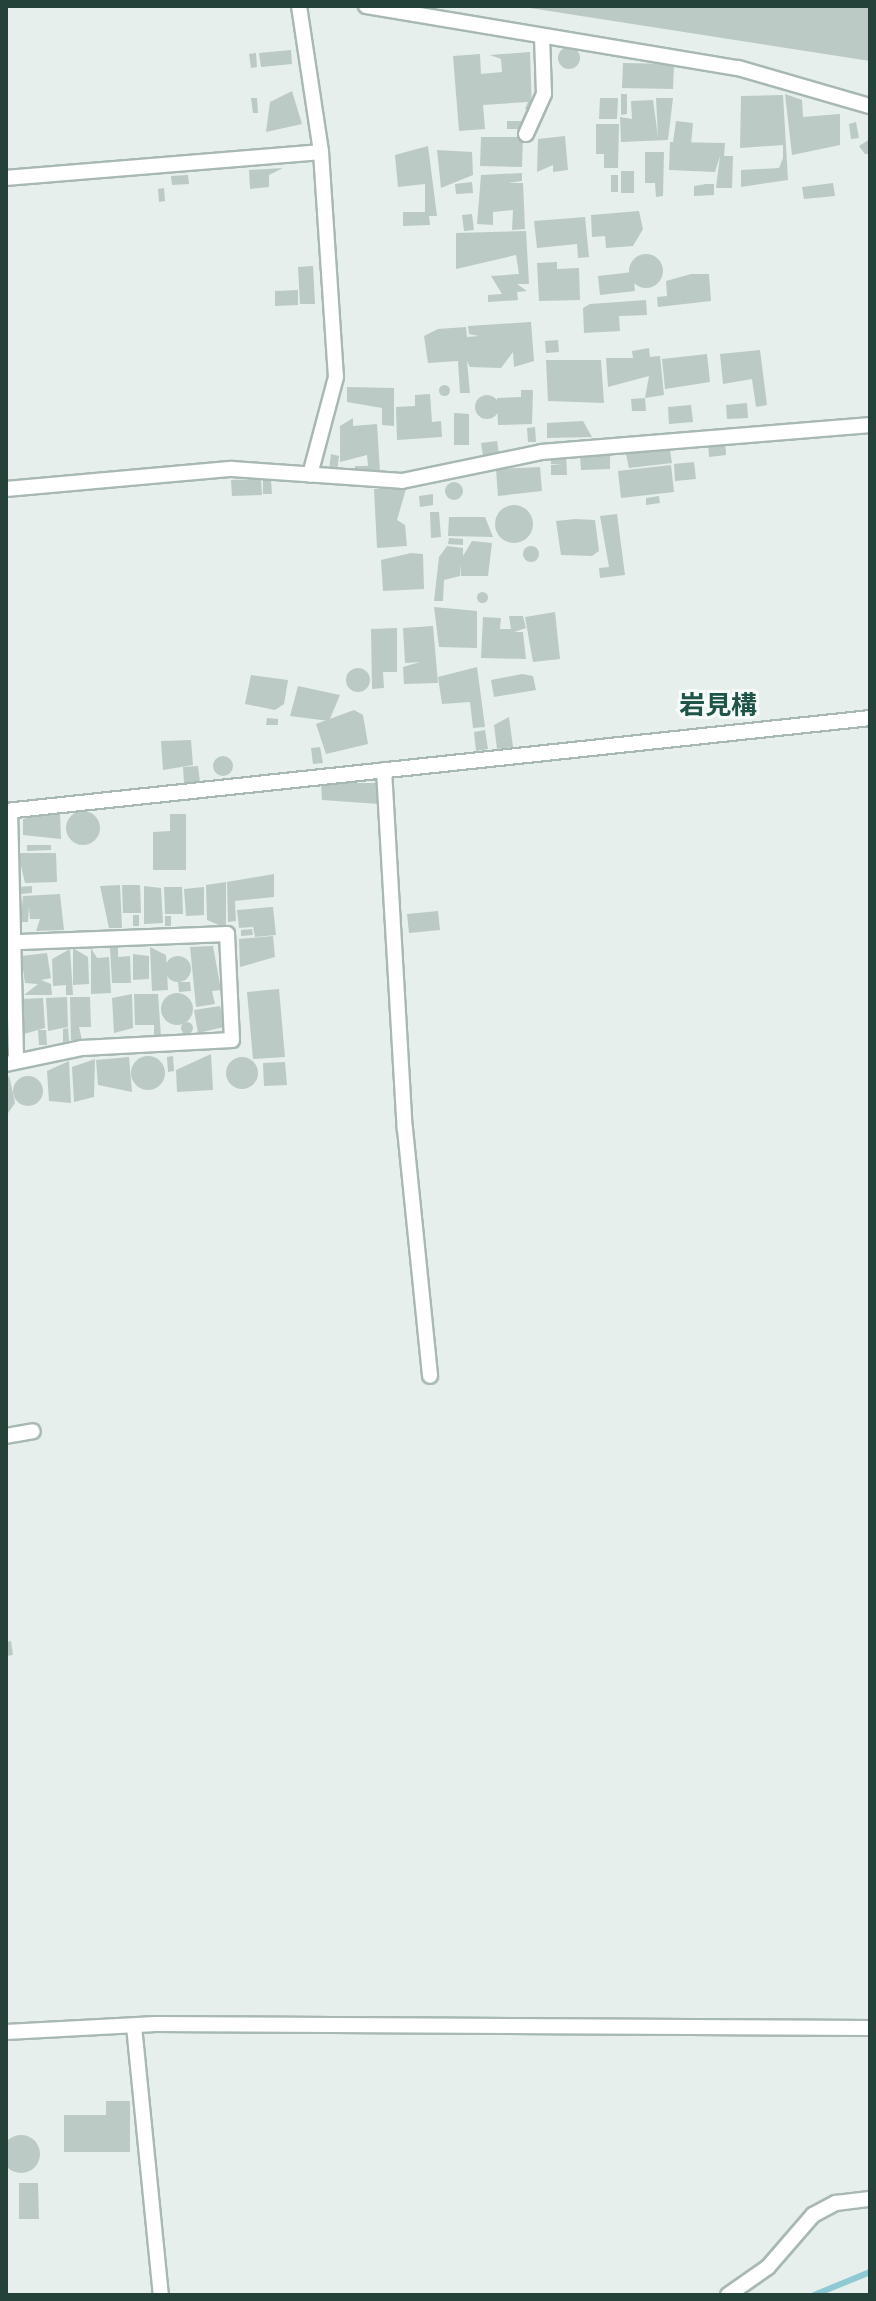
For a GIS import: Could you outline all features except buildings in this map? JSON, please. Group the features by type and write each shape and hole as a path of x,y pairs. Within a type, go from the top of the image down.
{"street":[{"path":"299,6 321,152 336,377 310,475"},
{"path":"366,6 738,68 870,106"},
{"path":"526,134 544,94 542,37"},
{"path":"6,178 321,152"},
{"path":"6,489 232,469 402,481 542,452 870,425"},
{"path":"14,942 227,934 232,1040 82,1048 11,1062 14,942 8,811 870,718"},
{"path":"384,770 405,1129 430,1376"},
{"path":"6,1436 33,1431"},
{"path":"6,2032 134,2026 870,2028"},
{"path":"134,2026 161,2295"},
{"path":"728,2295 768,2267 813,2215 836,2203 870,2199"}],"waterway":[{"path":"814,2295 870,2272"}],"district":[{"name":"岩見構","path":"718,706"}]}
